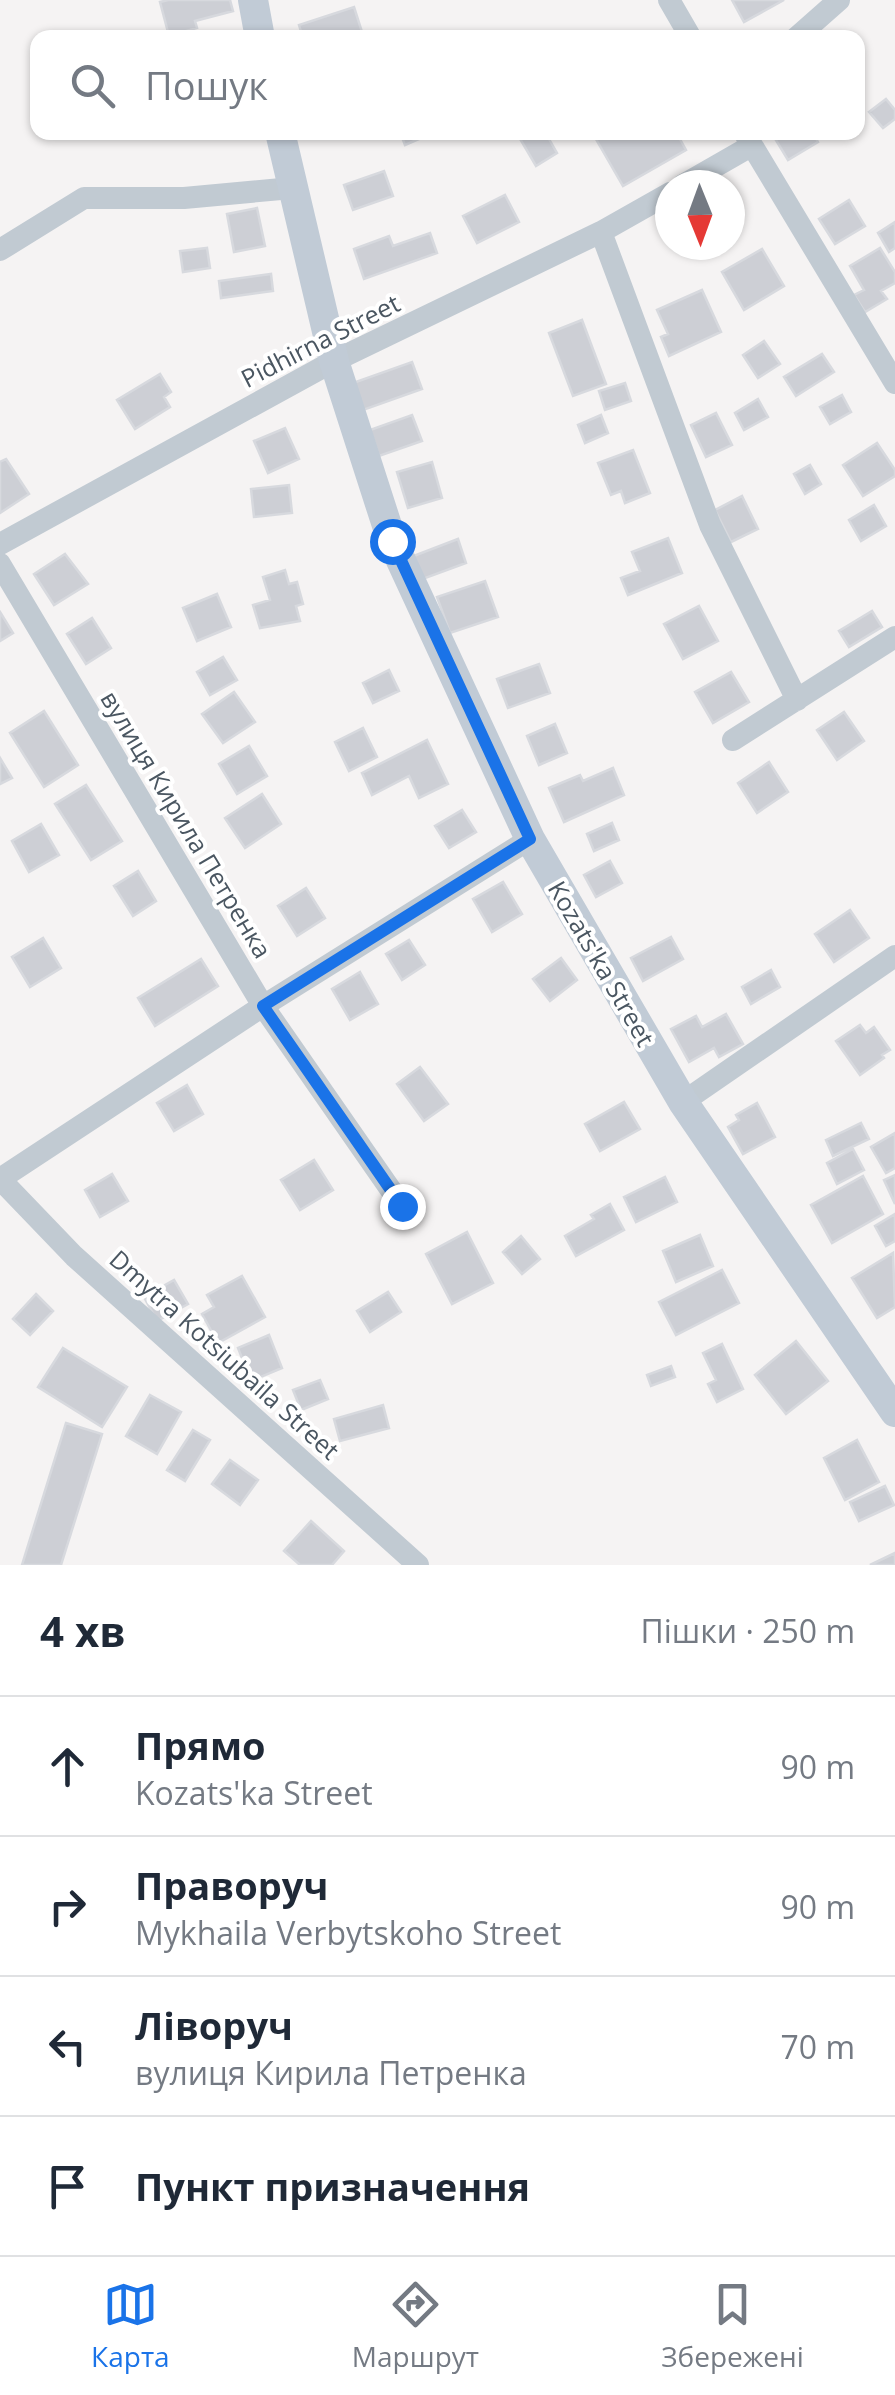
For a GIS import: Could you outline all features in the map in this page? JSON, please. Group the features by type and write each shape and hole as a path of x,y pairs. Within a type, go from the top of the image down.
{"street":[{"path":"253,0 259,30"},
{"path":"669,0 686,30"},
{"path":"805,30 839,0"},
{"name":"Kozats'ka Street","path":"282,140 334,360 392,541 530,839 683,1102 895,1412"},
{"path":"704,170 746,140"},
{"path":"748,140 895,383"},
{"path":"0,250 84,198 184,198 292,188"},
{"name":"Pidhirna Street","path":"0,544 334,360 602,232 655,201"},
{"path":"602,232 710,525 797,700"},
{"name":"вулиця Кирила Петренка","path":"0,564 263,1006 402,1206"},
{"path":"734,740 895,638"},
{"path":"0,1179 263,1006 530,839"},
{"path":"683,1102 895,956"},
{"name":"Dmytra Kotsiubaila Street","path":"0,1179 74,1256 418,1565"}],"building":[{"path":"230,0 233,11 195,21 197,28 167,30 160,2"},
{"path":"732,0 784,0 744,22"},
{"path":"354,7 361,30 301,30 299,25"},
{"path":"886,99 895,110 895,119 883,128 869,112"},
{"path":"521,140 550,140 557,153 536,166"},
{"path":"596,140 680,140 686,150 623,186"},
{"path":"776,140 817,140 818,142 788,160"},
{"path":"384,171 393,196 353,210 344,185"},
{"path":"505,195 519,222 477,243 463,216"},
{"path":"849,200 865,226 835,244 819,219"},
{"path":"257,208 265,246 234,252 227,214"},
{"path":"895,222 895,248 889,252 878,233"},
{"path":"430,233 437,253 364,279 354,249 389,236 393,246"},
{"path":"207,248 210,268 183,272 180,251"},
{"path":"880,248 895,272 895,283 881,291 887,299 865,312 854,295 864,290 850,266"},
{"path":"762,249 784,286 744,310 722,272"},
{"path":"271,274 273,291 221,298 219,281"},
{"path":"702,290 721,332 669,356 661,337 668,334 657,310"},
{"path":"582,320 606,384 573,396 549,333"},
{"path":"764,341 780,364 758,378 743,355"},
{"path":"822,354 834,372 796,396 784,377"},
{"path":"412,362 422,389 363,410 353,383"},
{"path":"160,374 171,392 164,397 170,407 135,429 117,400"},
{"path":"625,383 631,401 605,410 599,391"},
{"path":"842,395 851,412 830,424 820,407"},
{"path":"758,399 768,417 744,430 735,413"},
{"path":"716,413 732,445 706,457 691,425"},
{"path":"412,415 422,441 379,456 370,430"},
{"path":"601,415 608,433 585,443 578,425"},
{"path":"285,428 299,459 268,473 254,441"},
{"path":"877,443 895,476 863,496 843,465"},
{"path":"633,450 650,493 625,503 621,491 611,495 598,463"},
{"path":"6,459 29,494 0,513 0,462"},
{"path":"432,462 442,498 408,508 397,472"},
{"path":"810,465 821,484 805,494 794,474"},
{"path":"289,485 292,513 254,517 251,489"},
{"path":"742,496 758,529 731,542 715,510"},
{"path":"874,505 886,526 861,541 849,520"},
{"path":"668,538 682,573 628,595 621,578 640,571 632,552"},
{"path":"458,539 466,563 420,580 411,557"},
{"path":"65,554 88,584 54,605 34,574"},
{"path":"285,570 289,584 297,582 303,604 296,606 300,621 260,628 253,605 270,600 263,577"},
{"path":"485,581 498,617 450,633 437,597"},
{"path":"217,594 231,627 197,641 183,608"},
{"path":"699,606 718,641 683,659 664,624"},
{"path":"872,611 882,627 849,647 839,631"},
{"path":"0,612 13,633 0,641"},
{"path":"92,618 111,648 86,664 67,634"},
{"path":"223,657 237,680 210,695 197,672"},
{"path":"539,664 550,693 508,708 497,679"},
{"path":"389,670 399,691 373,703 363,683"},
{"path":"731,672 749,702 713,723 695,692"},
{"path":"234,692 255,722 223,743 202,714"},
{"path":"44,711 78,765 44,787 10,733"},
{"path":"844,712 864,741 837,760 817,730"},
{"path":"555,724 567,753 539,765 527,736"},
{"path":"363,728 377,757 349,771 335,742"},
{"path":"427,740 448,784 419,798 409,776 372,795 362,773"},
{"path":"249,746 267,776 237,794 219,764"},
{"path":"0,758 12,778 0,784"},
{"path":"769,762 788,792 757,813 738,783"},
{"path":"613,768 624,795 564,822 549,788 580,775 583,781"},
{"path":"86,785 122,841 91,860 55,804"},
{"path":"262,794 281,824 245,848 225,818"},
{"path":"462,810 476,832 449,848 435,826"},
{"path":"612,823 619,840 594,851 587,834"},
{"path":"41,824 59,855 29,872 12,841"},
{"path":"610,861 622,883 596,897 584,875"},
{"path":"138,871 156,901 133,916 114,886"},
{"path":"503,882 522,914 492,932 473,899"},
{"path":"306,888 325,918 297,936 278,906"},
{"path":"850,910 869,938 834,962 815,934"},
{"path":"671,937 683,959 643,981 631,958"},
{"path":"43,938 61,968 30,987 12,957"},
{"path":"409,940 425,965 402,980 386,954"},
{"path":"561,958 577,980 550,1001 533,979"},
{"path":"201,959 218,986 155,1026 138,998"},
{"path":"771,970 780,987 751,1004 742,987"},
{"path":"360,972 378,1004 350,1020 332,989"},
{"path":"726,1014 743,1044 719,1057 714,1048 689,1062 671,1029 696,1016 702,1027"},
{"path":"860,1025 866,1033 874,1027 890,1050 860,1075 836,1041"},
{"path":"420,1067 448,1104 424,1121 397,1084"},
{"path":"187,1085 203,1114 174,1131 157,1103"},
{"path":"624,1102 640,1129 600,1151 585,1124"},
{"path":"757,1103 775,1137 743,1154 728,1127 739,1120 736,1115"},
{"path":"861,1123 869,1139 833,1156 826,1140"},
{"path":"895,1133 895,1168 886,1173 871,1147"},
{"path":"853,1149 864,1170 837,1184 827,1163"},
{"path":"314,1160 333,1190 300,1210 281,1180"},
{"path":"112,1174 128,1201 100,1217 85,1190"},
{"path":"895,1175 895,1204 884,1180"},
{"path":"863,1176 883,1214 832,1243 811,1205"},
{"path":"665,1177 677,1202 636,1222 624,1197"},
{"path":"610,1204 624,1230 576,1256 565,1236"},
{"path":"895,1214 895,1241 886,1246 875,1226"},
{"path":"467,1232 493,1283 452,1304 426,1254"},
{"path":"700,1235 713,1266 676,1282 663,1251"},
{"path":"521,1236 540,1259 522,1274 503,1252"},
{"path":"893,1253 895,1307 877,1318 852,1278"},
{"path":"722,1270 739,1303 676,1335 659,1302"},
{"path":"242,1276 265,1317 218,1343 202,1314 214,1307 207,1295"},
{"path":"174,1280 188,1304 157,1321 144,1297"},
{"path":"388,1292 401,1312 370,1332 357,1311"},
{"path":"36,1294 53,1311 30,1335 13,1319"},
{"path":"269,1335 282,1368 251,1381 238,1348"},
{"path":"796,1341 828,1381 786,1414 755,1375"},
{"path":"722,1344 743,1389 717,1402 708,1384 716,1380 703,1353"},
{"path":"63,1348 127,1387 102,1427 38,1387"},
{"path":"671,1366 675,1377 651,1386 647,1375"},
{"path":"320,1380 328,1399 301,1410 293,1390"},
{"path":"150,1395 181,1412 157,1454 126,1436"},
{"path":"383,1405 389,1428 340,1441 334,1419"},
{"path":"66,1423 102,1434 61,1565 22,1565"},
{"path":"193,1430 210,1440 185,1481 167,1470"},
{"path":"857,1440 879,1482 845,1500 824,1458"},
{"path":"230,1460 258,1480 240,1505 212,1484"},
{"path":"885,1486 894,1505 859,1521 850,1502"},
{"path":"311,1521 344,1551 332,1565 300,1565 284,1551"},
{"path":"895,1553 895,1565 870,1565"}],"route":[{"path":"392,541 530,839 263,1006 402,1206"}]}
